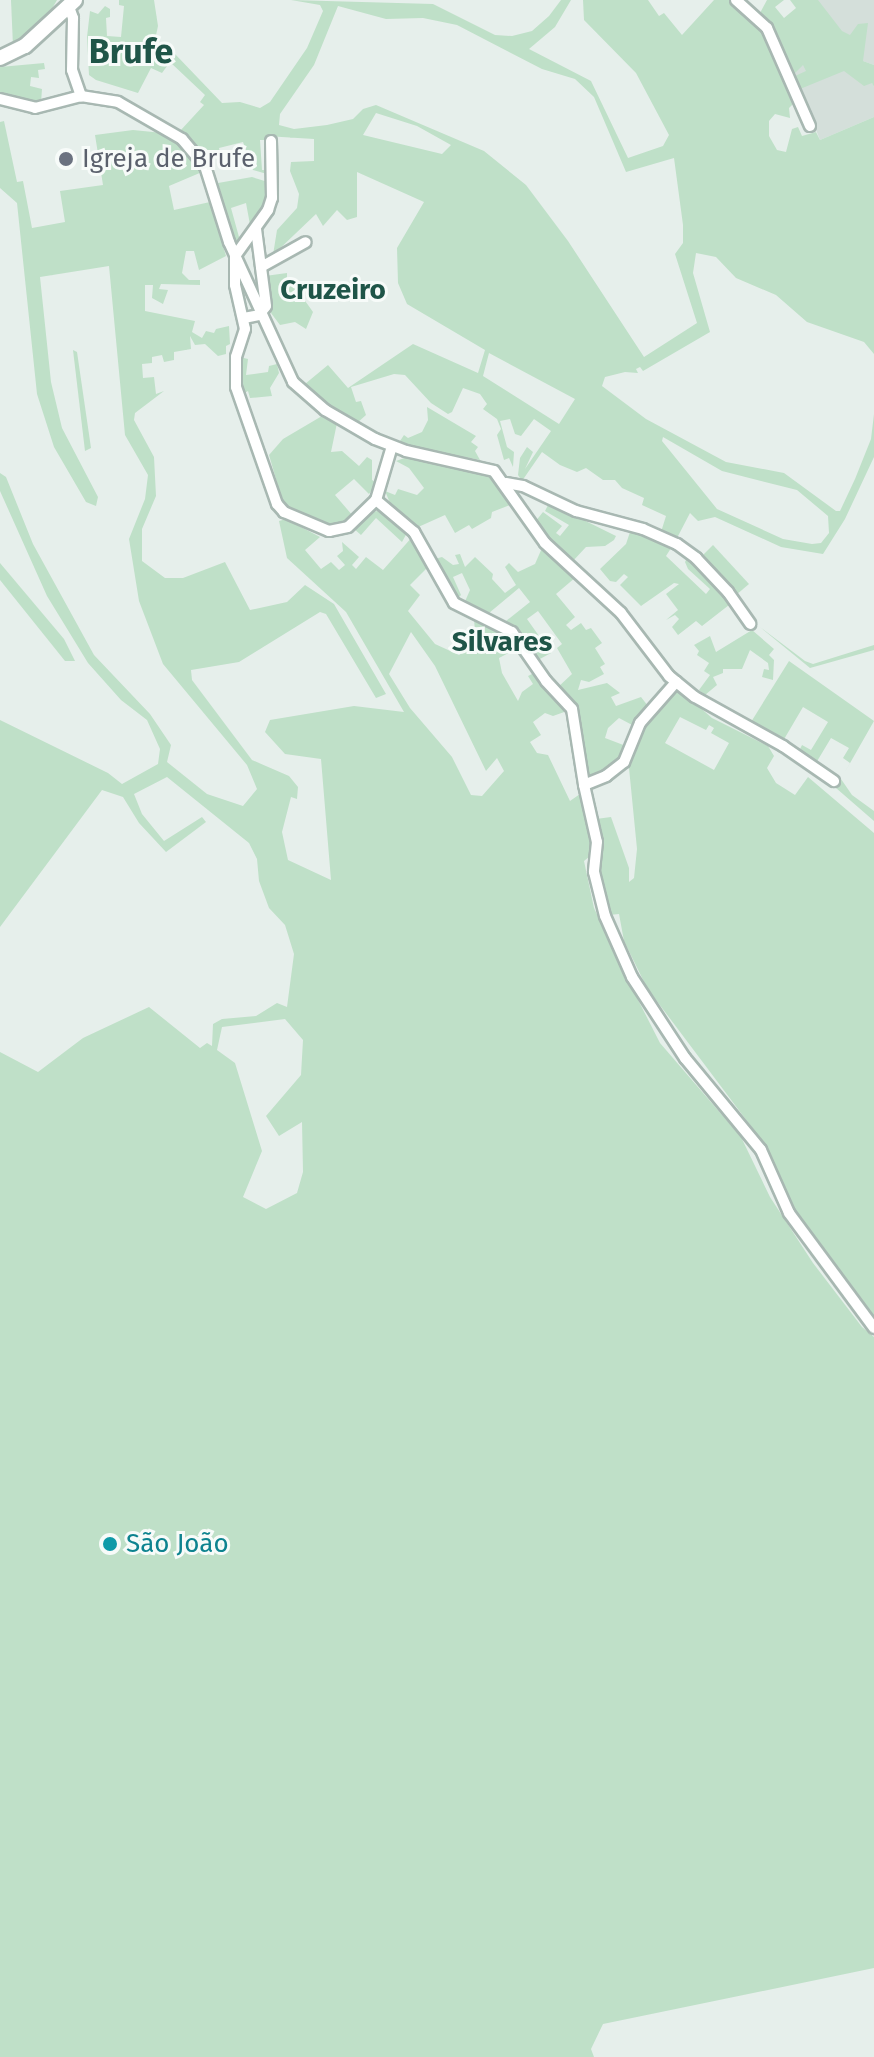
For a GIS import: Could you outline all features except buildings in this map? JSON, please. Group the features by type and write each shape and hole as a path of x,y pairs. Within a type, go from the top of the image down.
{"street":[{"path":"736,0 767,28 810,126"},
{"path":"0,58 25,46 72,3"},
{"path":"72,3 72,70 81,96"},
{"path":"0,99 35,108 81,96 118,102 193,149 213,185 235,256 263,311 293,382 325,410 392,446 483,466 506,483 545,543 621,613 676,682 834,781"},
{"path":"271,141 272,198 256,229 235,256 235,285 244,318 243,341 236,357 236,387 277,504 292,518 314,528 340,531 376,500 392,446"},
{"path":"256,229 266,298 263,311"},
{"path":"261,267 306,242"},
{"path":"244,318 263,311"},
{"path":"506,483 523,486 576,511 643,529 677,544 696,558 728,592 750,624"},
{"path":"376,500 414,532 454,603 512,632 546,681 572,709 597,842 594,872 605,916 632,977 685,1058 761,1150 789,1213 874,1328"},
{"path":"584,785 606,776 624,762 640,723 676,682"}],"shaded area":[{"path":"798,0 874,0 874,65 863,61 874,87 874,117 820,140 790,62"}],"green space":[{"path":"11,0 57,0 45,21 13,46"},
{"path":"119,0 154,0 158,26 153,49 169,62 175,54 222,103 240,102 260,108 270,102 307,48 323,11 320,5 291,0 433,4 495,35 512,36 532,31 561,0 571,0 555,27 529,49 591,81 628,158 663,146 669,135 636,73 584,20 583,0 648,0 659,16 664,13 682,35 714,0 730,0 749,13 768,36 794,103 789,108 790,118 775,114 769,121 769,136 777,150 786,152 792,129 798,127 802,136 816,132 820,140 874,117 874,354 864,342 807,322 776,295 736,278 716,257 696,253 693,273 710,332 643,371 640,367 636,369 638,373 625,372 605,377 602,386 646,419 726,462 784,473 836,511 840,511 871,439 874,414 874,457 845,519 823,554 781,547 715,517 698,521 690,513 677,538 661,532 666,516 642,505 644,498 622,488 615,480 603,480 586,468 577,472 542,452 522,481 518,475 520,458 527,447 533,452 525,469 551,431 534,419 521,436 515,434 510,419 500,421 507,447 514,452 513,467 509,458 504,460 497,435 501,429 497,419 483,409 487,404 480,394 463,388 452,412 448,414 431,403 405,375 394,374 351,387 356,402 361,401 366,415 357,423 325,404 305,384 328,365 348,388 413,344 478,373 485,350 407,304 398,283 397,248 424,202 357,172 357,217 347,220 337,210 323,226 316,214 273,255 277,230 297,208 299,194 290,171 291,162 314,161 314,139 266,136 266,140 260,140 262,170 267,170 267,174 253,170 243,142 219,148 221,157 208,160 180,131 204,105 200,102 205,95 170,62 162,73 151,68 138,93 89,75 87,37 90,11 98,14 105,6 110,9 110,17 106,18 107,36 121,37 124,6 119,5","holes":["338,6 386,19 423,18 457,25 542,69 575,79 594,97 626,172 674,158 683,225 683,243 675,254 697,323 644,357 568,241 526,185 484,151 376,105 363,109 353,119 327,125 294,129 279,125 280,114 314,65","376,113 417,126 451,145 442,154 363,135","489,353 575,399 559,424 483,376","663,437 722,471 797,490 828,516 829,533 821,543 783,539 717,509 662,441"]},
{"path":"767,0 784,0 775,7 784,18 796,8 790,0 818,0 842,31 850,35 858,24 868,23 863,61 874,65 874,87 872,83 864,86 844,71 800,89 795,76 806,71 803,65 794,74 771,22 760,13"},
{"path":"44,63 45,69 38,70 39,78 31,77 30,86 42,89 41,103 15,101 0,93 0,67"},
{"path":"4,121 17,182 23,181 32,228 65,222 60,191 103,185 95,135 133,130 163,133 178,142 202,172 169,186 174,210 210,202 226,256 199,270 194,251 186,251 182,273 189,280 200,280 200,285 161,284 159,289 168,290 163,304 152,298 153,285 145,285 145,311 195,321 192,332 202,338 206,331 214,333 216,329 229,326 230,344 226,346 226,354 218,356 205,344 195,345 190,336 191,349 174,352 174,360 164,362 162,355 152,357 152,363 142,364 143,378 154,377 156,394 164,391 135,413 134,420 154,457 156,496 142,529 142,561 165,578 183,578 225,562 250,610 287,602 305,585 334,604 386,694 376,698 326,614 320,612 239,662 191,670 192,680 252,760 289,776 298,787 297,799 291,797 282,832 288,860 331,880 321,759 285,754 265,732 270,720 354,706 404,712 346,612 287,558 279,521 286,519 320,537 305,550 321,569 331,562 339,570 345,565 337,556 343,551 342,542 359,557 352,565 356,569 366,557 383,570 413,536 430,565 410,585 420,595 408,611 435,644 459,655 468,649 470,641 476,644 474,619 490,624 510,636 518,648 499,658 502,673 518,701 522,692 533,684 528,676 534,673 567,711 553,716 545,713 533,722 541,735 530,742 537,753 548,755 570,801 580,794 594,853 584,861 594,908 634,992 660,1043 741,1137 770,1197 813,1263 862,1327 874,1337 874,1968 603,2024 591,2049 594,2057 0,2057 0,1052 38,1072 83,1038 149,1007 200,1048 207,1043 212,1046 213,1024 222,1019 256,1016 277,1003 287,1007 294,954 285,925 269,908 259,881 257,859 249,843 167,777 134,794 142,814 164,841 202,817 206,822 166,852 139,823 123,797 102,790 0,927 0,720 108,773 122,784 158,764 160,749 147,720 121,700 88,663 47,596 0,491 0,473 6,477 33,544 94,655 150,714 171,745 167,762 207,794 243,806 257,789 247,765 163,664 139,601 129,539 145,499 148,475 125,435 109,266 40,277 51,382 62,428 98,497 96,506 86,502 54,447 37,394 17,203 0,188 0,122","holes":["411,632 435,666 486,771 497,758 504,771 482,796 471,795 452,757 410,708 389,674","285,1019 303,1040 301,1075 266,1116 279,1136 302,1122 303,1172 297,1193 266,1209 243,1197 262,1151 235,1063 217,1050 222,1027"]},
{"path":"252,177 268,182 268,195 251,230 246,203 231,208 239,237 248,235 236,247 218,183"},
{"path":"287,273 287,280 298,285 296,288 313,312 306,329 295,322 280,325 271,313 265,276"},
{"path":"73,350 77,352 91,448 85,451"},
{"path":"240,357 248,359 246,375 268,372 269,366 277,364 279,373 270,388 272,396 250,398 248,391 241,395"},
{"path":"427,407 476,436 471,442 478,447 475,451 480,460 398,444 404,435 408,438 422,432 428,420"},
{"path":"322,416 337,423 331,452 342,451 359,466 367,457 372,460 372,480 377,483 369,494 354,479 335,495 353,516 346,524 335,527 311,523 289,510 283,503 269,455 283,439"},
{"path":"410,456 484,472 495,477 515,503 492,512 491,518 472,529 469,525 455,533 445,515 416,528 390,503 385,491 395,495 398,489 417,495 424,488 409,468 396,461"},
{"path":"549,503 616,536 614,540 605,546 586,547 572,562 543,535 535,522 543,512 562,526 556,533 560,536 569,525 545,511"},
{"path":"378,511 408,531 402,542 376,518 361,535 353,528 371,512"},
{"path":"631,529 673,545 666,556 706,594 710,589 688,569 685,562 688,556 726,595 729,605 702,626 696,621 678,635 672,627 679,619 675,615 666,620 678,610 666,594 679,584 674,583 641,606 620,585 628,577 624,574 616,582 610,581 600,569 626,544"},
{"path":"713,545 749,584 736,595 702,556"},
{"path":"542,548 576,577 556,594 575,617 566,625 571,630 581,623 586,630 591,628 602,643 595,648 605,664 600,667 604,674 589,682 581,680 578,690 607,683 620,693 611,697 616,706 641,697 648,706 634,726 619,718 608,728 605,738 626,746 624,754 613,767 591,779 586,773 579,710 557,688 572,674 557,648 562,644 538,611 527,619 551,653 538,660 506,621 530,602 519,588 489,613 463,606 470,590 462,573 453,577 461,595 456,600 435,559 442,557 453,565 459,564 455,555 460,554 465,567 475,557 493,574 492,579 505,593 516,585 505,567 509,563 518,572 535,564"},
{"path":"0,563 64,639 75,661 65,661 0,580"},
{"path":"760,627 813,664 874,645 874,650 810,668"},
{"path":"752,630 774,649 769,655 774,660 773,680 762,677 764,669 769,670 768,663 750,650 742,669 723,669 723,673 713,677 717,685 705,695 699,690 710,675 704,671 709,663 697,655 699,651 694,645 710,636 716,652"},
{"path":"789,661 874,721 844,775 850,763 843,758 849,748 831,738 816,763 799,751 802,745 811,750 828,722 803,707 783,741 751,722"},
{"path":"675,691 682,692 712,718 768,746 774,756 767,768 776,783 795,795 808,777 874,833 874,1319 792,1209 756,1133 647,988 624,941 619,914 609,915 605,907 599,865 601,843 596,819 611,817 629,868 629,882 634,878 637,849 629,768 646,722","holes":["680,717 706,730 709,725 714,728 711,733 729,743 714,770 665,743"]},
{"path":"841,779 852,795 874,811 874,821 836,788"}],"place":[{"name":"Igreja de Brufe","path":"66,159"},
{"name":"São João","path":"110,1544"}],"district":[{"name":"Brufe","path":"131,52"},
{"name":"Cruzeiro","path":"333,290"},
{"name":"Silvares","path":"502,642"}]}
